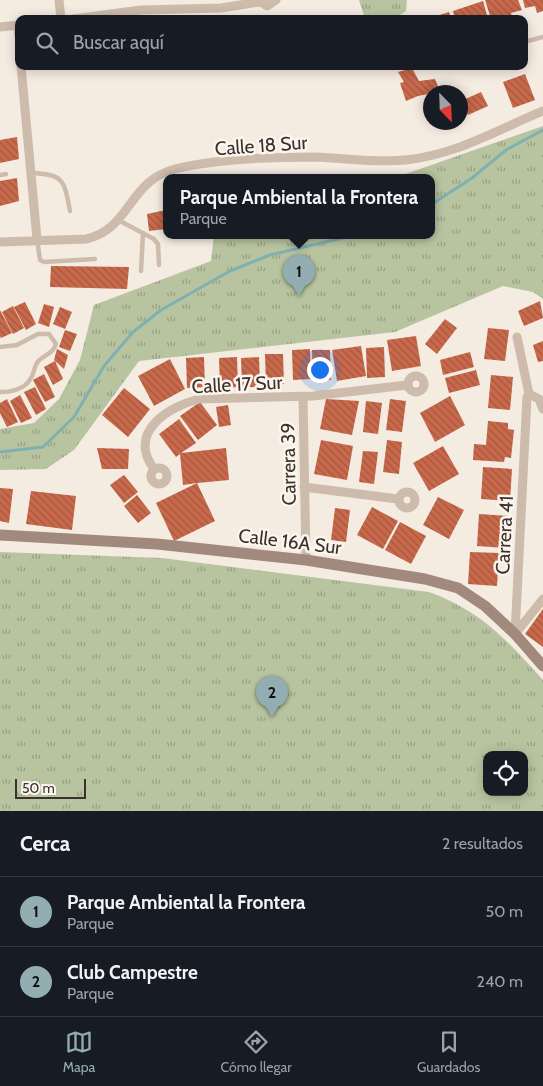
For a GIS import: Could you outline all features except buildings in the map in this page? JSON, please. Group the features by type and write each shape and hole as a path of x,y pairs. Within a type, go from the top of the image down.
{"street":[{"path":"59,0 61,15"},
{"path":"103,15 141,10 221,8 259,1 268,6 276,0"},
{"path":"0,27 15,25"},
{"path":"21,70 38,239"},
{"name":"Calle 18 Sur","path":"0,242 38,239 86,239 100,236 111,229 145,184 160,174 176,169 283,158 315,157 383,162 407,160 470,145 543,111"},
{"name":"Carrera 41","path":"515,634 527,397 529,394 517,337"},
{"name":"Calle 17 Sur","path":"154,469 147,460 145,452 146,441 156,420 174,407 199,399 303,397 407,385"},
{"path":"529,394 534,394 539,399 543,409"},
{"name":"Carrera 39","path":"303,397 306,560"},
{"path":"304,487 398,499"},
{"name":"Calle 16A Sur","path":"0,535 157,544 306,560 425,579 458,588 485,606 515,634 543,666"},
{"path":"515,634 543,599"}],"lane":[{"path":"528,41 543,36"},
{"path":"31,173 53,174 60,179 65,186 70,211"},
{"path":"0,175 6,174"},
{"path":"118,220 154,239 158,244 159,266"},
{"path":"141,271 143,233"},
{"path":"38,239 40,260 44,262 95,259"},
{"path":"0,347 16,345 42,333 49,334 56,344 49,356 37,362 31,378 25,386 17,390 0,392"}],"green space":[{"path":"359,0 407,0 406,11 400,15 364,15"},
{"path":"543,126 543,299 533,292 503,286 395,332 139,361 74,450 46,469 0,470 0,429 34,423 59,399 80,360 94,305 211,261 214,239 435,239 435,174 406,174"},
{"path":"0,552 162,558 429,592 464,608 492,628 543,680 543,811 0,811"}],"waterway":[{"path":"435,202 472,178 506,150 543,130"},
{"path":"0,452 43,447 74,417 104,366 133,332 161,310 230,271 270,255 338,239"}],"place":[{"name":"Parque Ambiental la Frontera","path":"299,296"},
{"name":"Club Campestre","path":"272,717"}]}
